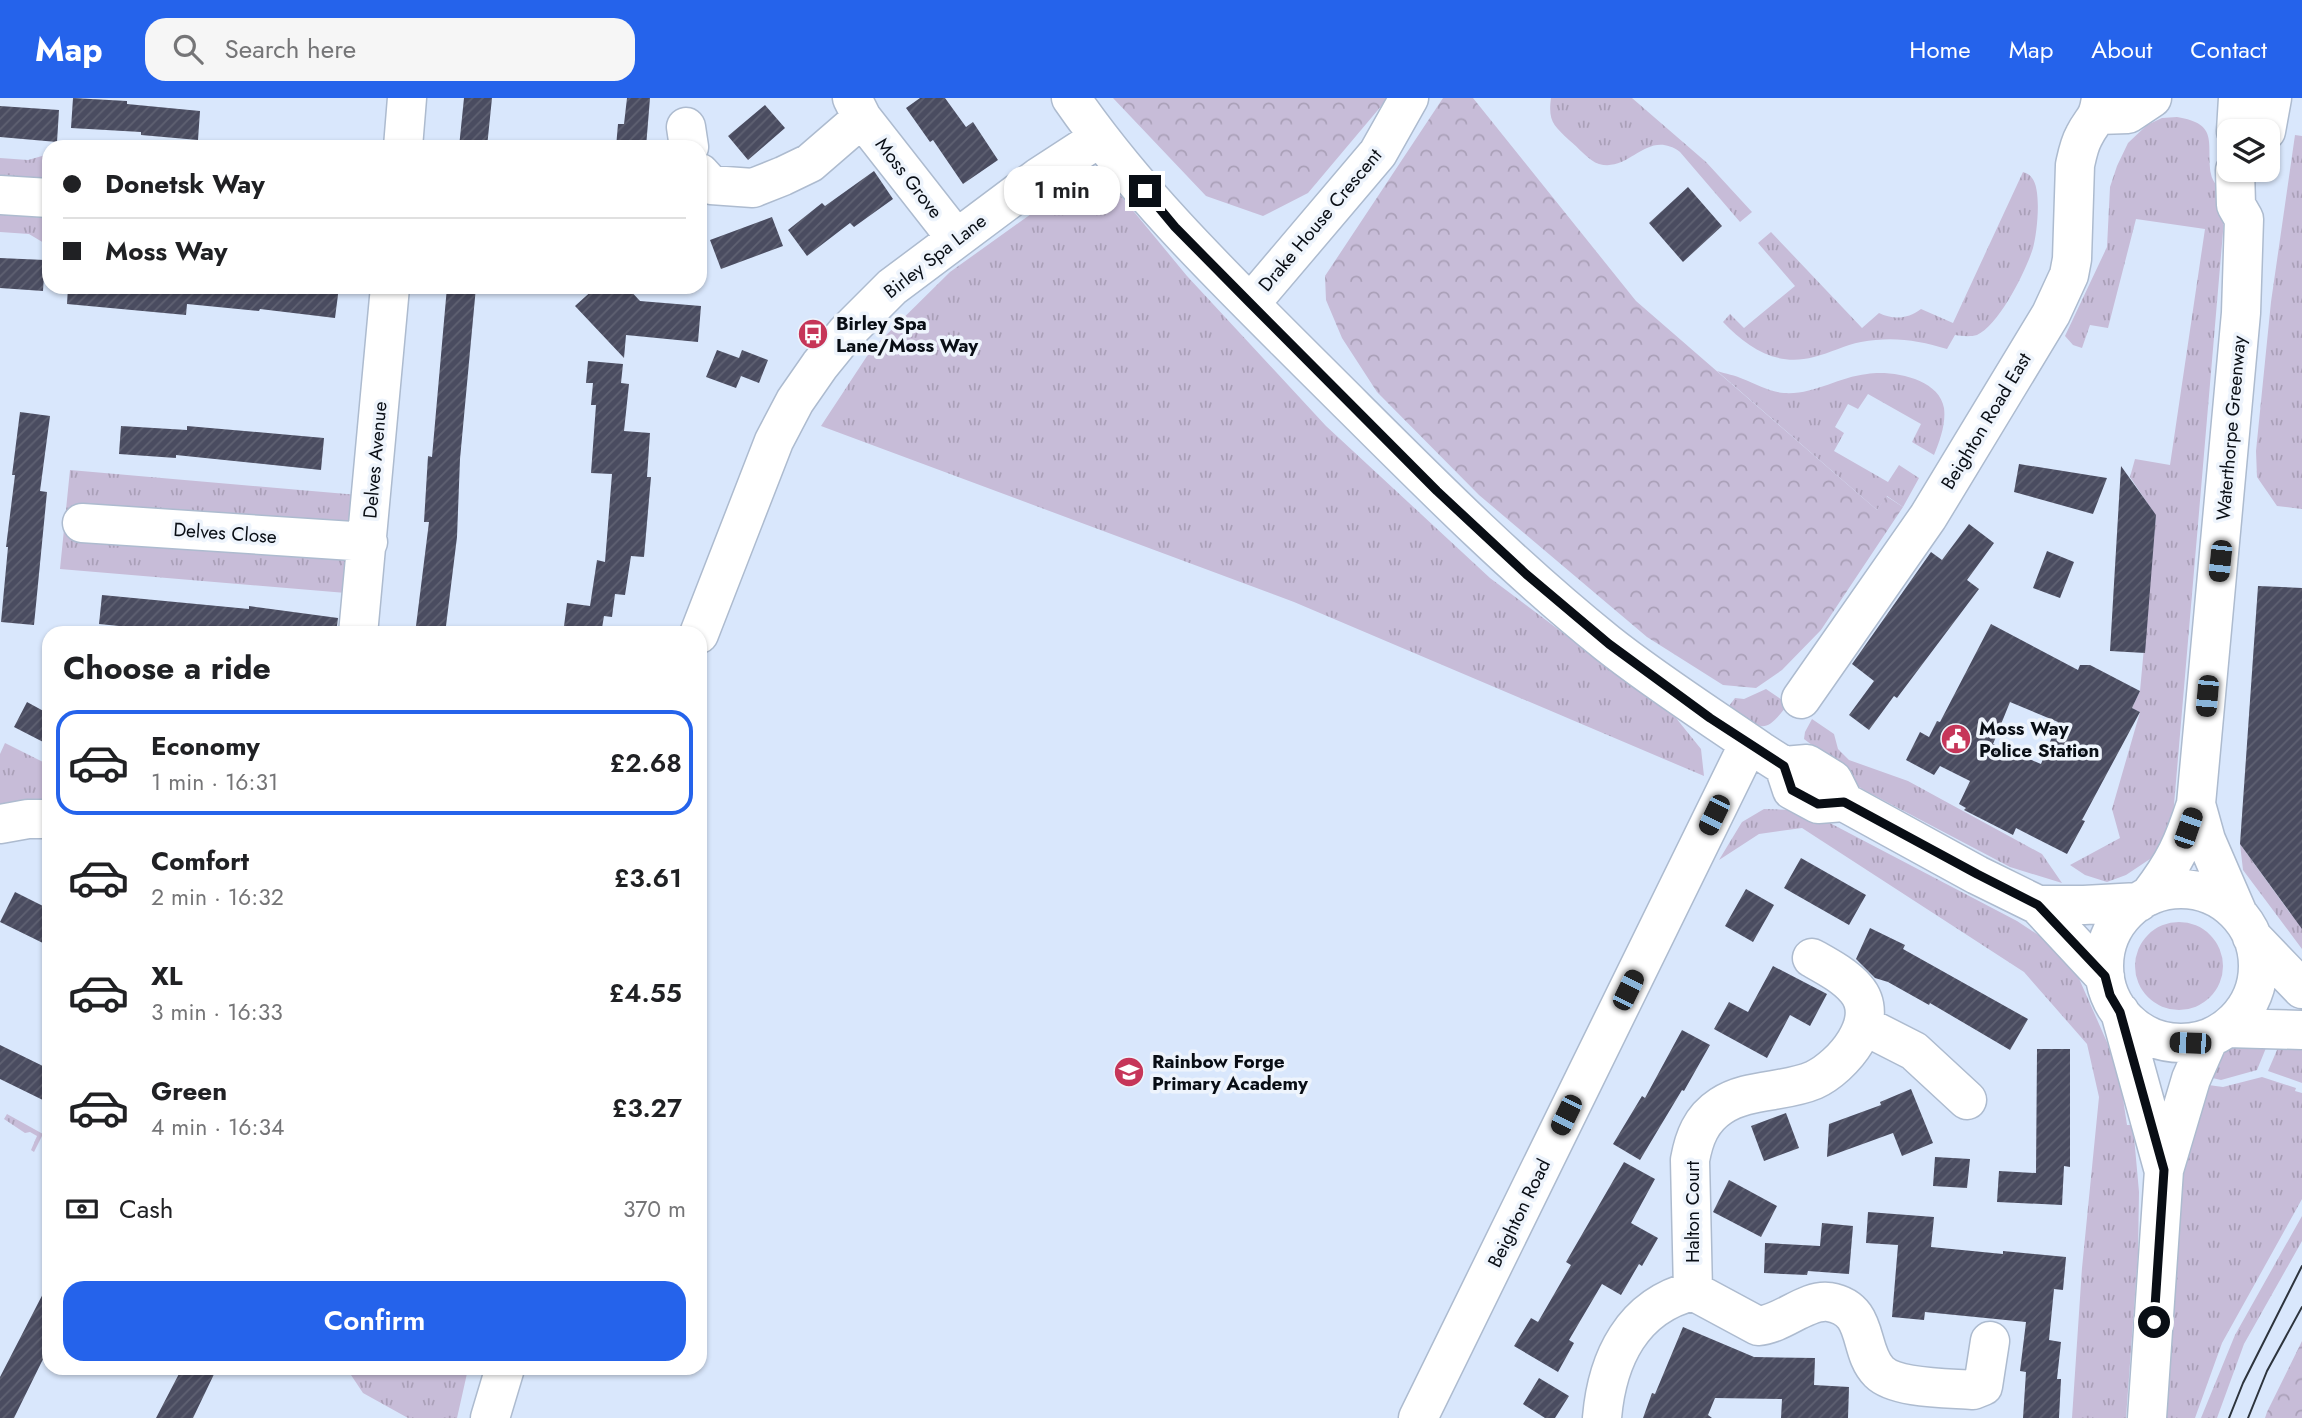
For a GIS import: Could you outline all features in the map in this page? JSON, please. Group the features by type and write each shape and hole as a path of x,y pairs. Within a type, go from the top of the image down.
{"street":[{"path":"404,140 407,98"},
{"path":"1072,98 1099,138 1175,227 1437,491 1526,574 1609,644 1784,766 1807,764 1833,780 1844,802 2038,905 2105,976"},
{"name":"Drake House Crescent","path":"1250,303 1378,153 1409,98"},
{"name":"Beighton Road East","path":"1801,699 1928,517 2051,314 2069,275 2072,259 2077,154 2099,107 2127,114 2152,98"},
{"path":"2237,119 2238,98"},
{"path":"2268,119 2272,98"},
{"name":"Moss Grove","path":"707,181 711,185 753,188 810,163 857,108 956,238"},
{"name":"Birley Spa Lane","path":"702,626 770,452 795,401 846,333 892,287 1039,177 1099,138"},
{"name":"Waterthorpe Greenway","path":"2144,899 2169,870 2180,851 2196,804 2241,313 2244,219 2236,205 2235,182"},
{"name":"Waterthorpe Greenway","path":"2244,219 2256,206 2259,182"},
{"path":"0,195 42,198"},
{"name":"Delves Avenue","path":"359,626 389,294"},
{"name":"Delves Close","path":"82,523 368,542"},
{"name":"Beighton Road","path":"1418,1418 1749,743"},
{"name":"Waterthorpe Greenway","path":"2196,804 2206,840 2245,925"},
{"path":"0,824 42,818"},
{"path":"2038,905 2084,905 2144,899 2170,890 2192,890 2210,894 2225,903 2302,989"},
{"path":"2144,899 2125,913 2115,927 2108,942 2105,976 2110,995 2120,1012 2134,1027 2160,1040 2190,1043 2218,1033 2302,1030"},
{"path":"2147,1418 2164,1170 2191,1079 2218,1033 2242,1014 2252,996 2258,977 2258,956 2245,925"},
{"path":"1812,958 1841,975 1858,991 1864,1006 1863,1025 1914,1051 1966,1100"},
{"path":"2120,1012 2164,1170"},
{"name":"Halton Court","path":"1693,1291 1690,1160 1694,1140 1703,1122 1718,1108 1736,1097 1794,1087 1825,1074 1841,1060 1863,1025"},
{"path":"1602,1418 1610,1372 1620,1346 1637,1325 1657,1307 1675,1296 1693,1291 1758,1325 1770,1325 1815,1303 1826,1302 1843,1306 1863,1332 1869,1358 1880,1373 1905,1383 1973,1390 1983,1386 1990,1341"},
{"path":"490,1418 503,1375"}],"green space":[{"path":"1113,98 1388,98 1308,193 1263,216 1206,196"},
{"path":"1443,98 1473,98 1636,301 1877,510 1886,496 1903,507 1821,630 1782,670 1756,688 1723,685 1647,637 1479,495 1377,392 1342,338 1326,300 1325,276"},
{"path":"1551,98 1632,98 1706,162 1752,212 1740,222 1680,152 1668,146 1648,148 1620,163 1610,165 1595,162 1555,126 1550,112"},
{"path":"2162,118 2191,120 2205,130 2212,177 2226,197 2172,828 2156,855 2126,875 2107,882 2085,875 2070,865 2120,838 2112,809 2140,712 2132,708 2140,691 2156,516 2130,477 2135,459 2170,465 2205,229 2136,219 2108,328 2090,325 2082,348 2073,345 2065,336 2107,247 2110,187 2128,143 2147,125"},
{"path":"2295,135 2302,136 2302,509 2277,506 2257,477 2256,451 2271,302"},
{"path":"42,156 42,242 29,234 0,232 0,158 28,160"},
{"path":"2023,172 2032,178 2037,192 2037,223 2033,248 2003,309 1977,335 1955,335 1947,349 1915,341 1883,339 1855,343 1814,357 1787,359 1775,357 1753,347 1723,322 1730,314 1744,328 1795,286 1758,243 1771,232 1862,328 1879,313 1900,317 1921,309 1953,323"},
{"path":"1082,196 1121,196 1187,276 1326,426 1490,578 1676,718 1701,749 1704,776 1294,602 821,426 871,350 950,272 1045,204"},
{"path":"1717,371 1784,393 1816,389 1867,374 1888,373 1913,378 1933,389 1940,398 1944,414 1940,438 1934,455 1912,442 1921,424 1868,394 1858,409 1848,404 1835,427 1844,433 1834,451 1888,482 1899,465 1919,478 1903,507 1887,496 1877,510"},
{"path":"70,470 358,495 346,593 60,569"},
{"path":"1766,689 1788,704 1766,726 1755,724 1729,706 1735,698 1744,699"},
{"path":"1812,719 1834,734 1838,749 1849,760 1908,781 2042,854 2062,883 2010,867 1833,771 1837,764 1804,739"},
{"path":"5,743 42,762 42,801 0,806 0,754"},
{"path":"1764,809 1794,810 1828,822 2017,921 2052,944 2077,974 2110,1049 2122,1092 2127,1125 2133,1125 2139,1192 2138,1254 2126,1418 2072,1418 2082,1268 2099,1097 2087,1044 2024,972 1802,828 1759,834 1719,860 1742,822"},
{"path":"2240,844 2290,913 2302,917 2302,949 2243,870"},
{"path":"2179,922 2196,926 2210,935 2219,949 2223,966 2219,983 2210,997 2196,1006 2179,1010 2162,1006 2148,997 2139,983 2135,966 2139,949 2148,935 2162,926"},
{"path":"2262,1041 2266,1048 2257,1070 2221,1080 2204,1076 2228,1050"},
{"path":"2280,1043 2302,1046 2302,1083 2268,1071"},
{"path":"2262,1077 2296,1088 2295,1091 2302,1093 2302,1199 2222,1343 2195,1418 2159,1418 2182,1155 2201,1084 2223,1087"},
{"path":"7,1114 42,1133 34,1152 31,1150 37,1136 30,1132 25,1133 4,1119"},
{"path":"2302,1216 2302,1241 2244,1344 2217,1418 2201,1418 2235,1335"},
{"path":"2302,1341 2302,1418 2265,1418 2267,1412"},
{"path":"351,1375 467,1375 457,1418 408,1418 363,1393"}],"building":[{"path":"73,98 127,101 127,104 200,111 198,140 141,135 141,132 71,128"},
{"path":"464,98 492,98 488,140 460,140"},
{"path":"627,98 650,98 647,140 617,140 618,124 624,124"},
{"path":"920,98 945,98 966,127 973,122 998,160 963,184 933,140 930,142 906,108"},
{"path":"765,105 785,128 748,160 728,136"},
{"path":"0,106 59,110 57,140 0,137"},
{"path":"874,171 893,199 854,227 850,223 807,256 788,230 822,203 825,206"},
{"path":"1688,187 1722,226 1683,262 1649,223"},
{"path":"772,217 783,246 721,269 710,240"},
{"path":"0,258 42,260 42,291 0,288"},
{"path":"68,294 338,294 335,318 187,304 186,315 67,304"},
{"path":"446,294 475,294 460,459 457,537 446,626 416,626 429,522 424,522 428,456 432,457"},
{"path":"588,294 634,294 640,301 701,306 698,342 626,335 624,358 575,306"},
{"path":"717,350 739,358 742,350 768,360 759,383 741,376 736,388 706,377"},
{"path":"588,361 623,364 621,383 629,384 624,431 650,433 647,477 651,477 644,557 631,556 625,595 615,594 612,617 604,616 602,626 564,626 567,603 590,606 597,560 605,562 612,474 591,473 596,405 591,405 593,383 586,383"},
{"path":"20,412 50,416 40,491 47,492 34,625 1,622 6,547 15,475 12,475"},
{"path":"121,426 187,430 187,426 324,438 321,470 176,455 176,458 119,454"},
{"path":"2019,464 2107,478 2093,514 2014,492"},
{"path":"2121,466 2156,515 2145,653 2110,651"},
{"path":"1969,524 1994,543 1967,580 1979,589 1897,698 1894,696 1869,730 1849,715 1874,681 1852,664 1931,552 1942,560"},
{"path":"2047,551 2074,562 2060,598 2033,588"},
{"path":"2258,586 2302,588 2302,929 2240,844"},
{"path":"102,595 249,609 249,606 338,618 337,626 99,624"},
{"name":"Moss Way Police Station","path":"1991,624 2078,670 2080,665 2090,665 2140,691 2132,708 2140,712 2082,820 2085,821 2067,854 2016,828 2013,835 1964,810 1966,808 1959,804 1970,781 1940,766 1934,775 1906,760 1920,732 1929,737 1937,721 1940,722","holes":["2010,702 2058,722 2041,764 1993,744"]},
{"path":"27,702 42,710 42,741 14,727"},
{"path":"1801,858 1866,895 1849,925 1784,888"},
{"path":"1746,889 1774,905 1753,942 1725,926"},
{"path":"15,892 42,906 42,943 0,922"},
{"path":"1870,928 1905,945 1903,949 2028,1019 2010,1050 1930,1003 1929,1005 1888,982 1875,978 1856,959"},
{"path":"1773,966 1827,994 1810,1026 1790,1015 1767,1058 1714,1029 1729,1002 1748,1012"},
{"path":"1682,1030 1710,1045 1640,1160 1613,1144 1642,1096 1645,1098"},
{"path":"0,1045 42,1066 42,1100 0,1079"},
{"path":"2037,1049 2070,1049 2070,1167 2064,1166 2062,1205 1997,1202 1999,1171 2036,1173"},
{"path":"1911,1089 1933,1143 1902,1156 1893,1133 1827,1157 1829,1124 1881,1105 1880,1102"},
{"path":"1786,1113 1799,1148 1764,1161 1751,1126"},
{"path":"1935,1157 1970,1159 1967,1188 1933,1186"},
{"path":"1624,1162 1655,1179 1631,1223 1658,1238 1621,1295 1602,1284 1569,1340 1574,1343 1558,1372 1514,1346 1531,1318 1538,1322 1571,1265 1566,1262"},
{"path":"1729,1180 1777,1206 1761,1237 1713,1212"},
{"path":"1868,1212 1934,1217 1931,1247 2066,1257 2063,1290 2054,1289 2049,1340 2061,1342 2057,1379 2061,1379 2059,1418 2023,1418 2026,1372 2020,1371 2026,1322 1925,1312 1924,1320 1892,1317 1898,1245 1866,1243"},
{"path":"1822,1223 1853,1226 1849,1274 1808,1271 1807,1275 1764,1273 1765,1243 1820,1246"},
{"path":"42,1296 42,1361 14,1418 0,1418 0,1377"},
{"path":"1683,1327 1754,1357 1815,1358 1814,1385 1849,1387 1848,1418 1781,1418 1782,1399 1715,1398 1708,1415 1712,1418 1643,1418"},
{"path":"178,1375 214,1375 193,1418 156,1418"},
{"path":"1539,1378 1569,1396 1555,1418 1545,1418 1523,1404"}],"tram line":[{"path":"2229,1418 2243,1383 2302,1266"},
{"path":"2248,1418 2267,1371 2302,1307"}],"place":[{"name":"Birley Spa Lane/Moss Way","path":"813,334"},
{"name":"Moss Way Police Station","path":"1956,739"},
{"name":"Rainbow Forge Primary Academy","path":"1129,1072"}],"route":[{"path":"1145,191 1175,227 1437,491 1526,574 1609,644 1710,718 1784,766 1792,790 1818,804 1844,802 2038,905 2105,976 2110,995 2120,1012 2140,1077 2164,1170 2154,1322"}]}
